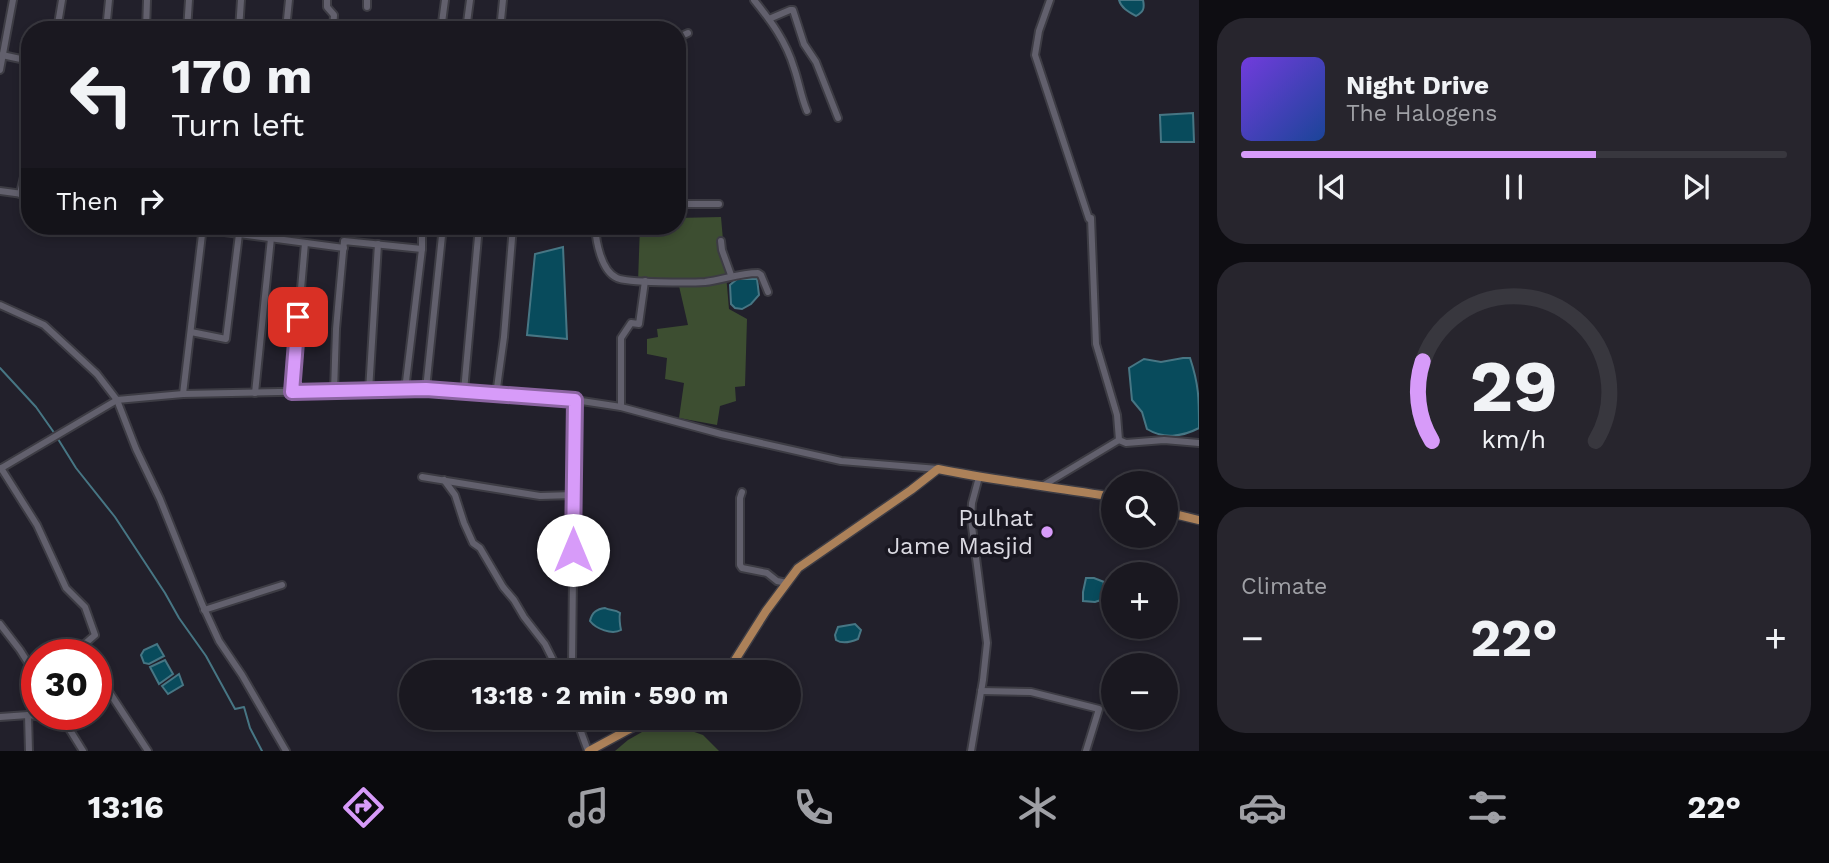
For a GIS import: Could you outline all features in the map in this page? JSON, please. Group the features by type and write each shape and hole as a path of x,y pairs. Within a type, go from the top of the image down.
{"main road":[{"path":"735,660 766,611 799,568 938,469 1101,495"},
{"path":"1178,515 1199,520"},
{"path":"589,751 628,730"}],"street":[{"path":"0,70 4,22 13,0"},
{"path":"58,21 62,0"},
{"path":"107,21 109,0"},
{"path":"146,21 147,0"},
{"path":"187,21 188,0"},
{"path":"240,21 241,0"},
{"path":"287,21 289,0"},
{"path":"327,0 327,7 334,15 334,21"},
{"path":"442,21 445,0"},
{"path":"467,21 470,0"},
{"path":"501,21 503,0"},
{"path":"754,0 776,27 789,53 807,111"},
{"path":"1050,0 1039,31 1035,55 1089,219 1091,218 1096,344 1117,415 1119,440"},
{"path":"769,19 793,10 804,44 816,62 838,118"},
{"path":"2,55 21,59"},
{"path":"0,191 20,194 21,190"},
{"path":"686,204 719,204"},
{"path":"183,394 201,235"},
{"path":"191,332 226,339 239,235"},
{"path":"247,235 344,248"},
{"path":"405,390 422,235"},
{"path":"426,389 442,235"},
{"path":"464,391 478,235"},
{"path":"496,395 512,235"},
{"path":"596,235 599,253 608,271 619,279 706,282 731,275 758,273 768,292"},
{"path":"255,393 271,238"},
{"path":"334,392 335,329 344,241 422,249"},
{"path":"721,241 731,275"},
{"path":"292,392 305,243"},
{"path":"369,391 378,244"},
{"path":"621,407 621,338 632,323 639,324 645,281"},
{"path":"0,306 44,325 97,374 117,400 204,610 219,641 286,751"},
{"path":"90,639 95,635 85,607 66,588 37,525 0,468 117,400 183,394 426,389 575,400 621,407 721,434 841,461 938,469"},
{"path":"572,660 575,400"},
{"path":"1119,440 1126,443 1164,440 1199,443"},
{"path":"1044,485 1119,440"},
{"path":"422,477 540,496 574,495"},
{"path":"971,751 987,643 971,519 979,477"},
{"path":"444,480 455,495 474,543 545,644 553,660"},
{"path":"742,492 741,568 767,573 777,581 787,583"},
{"path":"204,610 282,585"},
{"path":"0,624 21,652"},
{"path":"981,691 1031,692 1099,709 1086,751"},
{"path":"112,696 148,751"},
{"path":"0,717 21,716"},
{"path":"28,730 29,751"},
{"path":"70,730 83,751"},
{"path":"581,730 589,751"}],"green space":[{"path":"721,217 729,309 747,319 745,386 735,387 736,401 720,406 717,425 679,418 684,383 665,379 667,358 647,354 647,339 658,337 657,329 688,325 679,286 638,282 640,235 686,235 686,218"},
{"path":"646,730 689,730 703,735 719,751 615,751"}],"water":[{"path":"1119,0 1143,0 1143,10 1136,16 1123,8"},
{"path":"1193,113 1194,142 1161,142 1160,115"},
{"path":"563,247 567,339 527,335 535,254"},
{"path":"737,279 757,279 759,295 742,309 731,304 730,285"},
{"path":"1190,358 1195,376 1199,400 1199,428 1173,436 1153,432 1147,429 1142,412 1132,400 1129,368 1144,359 1161,362"},
{"path":"1086,578 1101,581 1101,600 1083,601"},
{"path":"605,608 620,613 621,630 604,630 590,621 595,612"},
{"path":"855,624 861,630 858,639 847,642 836,640 838,627"},
{"path":"157,644 164,656 149,664 144,663 141,655 144,650"},
{"path":"165,660 173,674 159,684 150,667"},
{"path":"179,674 183,685 168,694 162,686"}],"waterway":[{"path":"0,368 36,407 55,434"},
{"path":"58,439 76,468 115,517 165,593 206,656 235,709 244,707 250,728 262,751"}],"place":[{"name":"Pulhat Jame Masjid","path":"1047,532"}],"route":[{"path":"298,317 292,392 426,389 575,400 573,550"}]}
